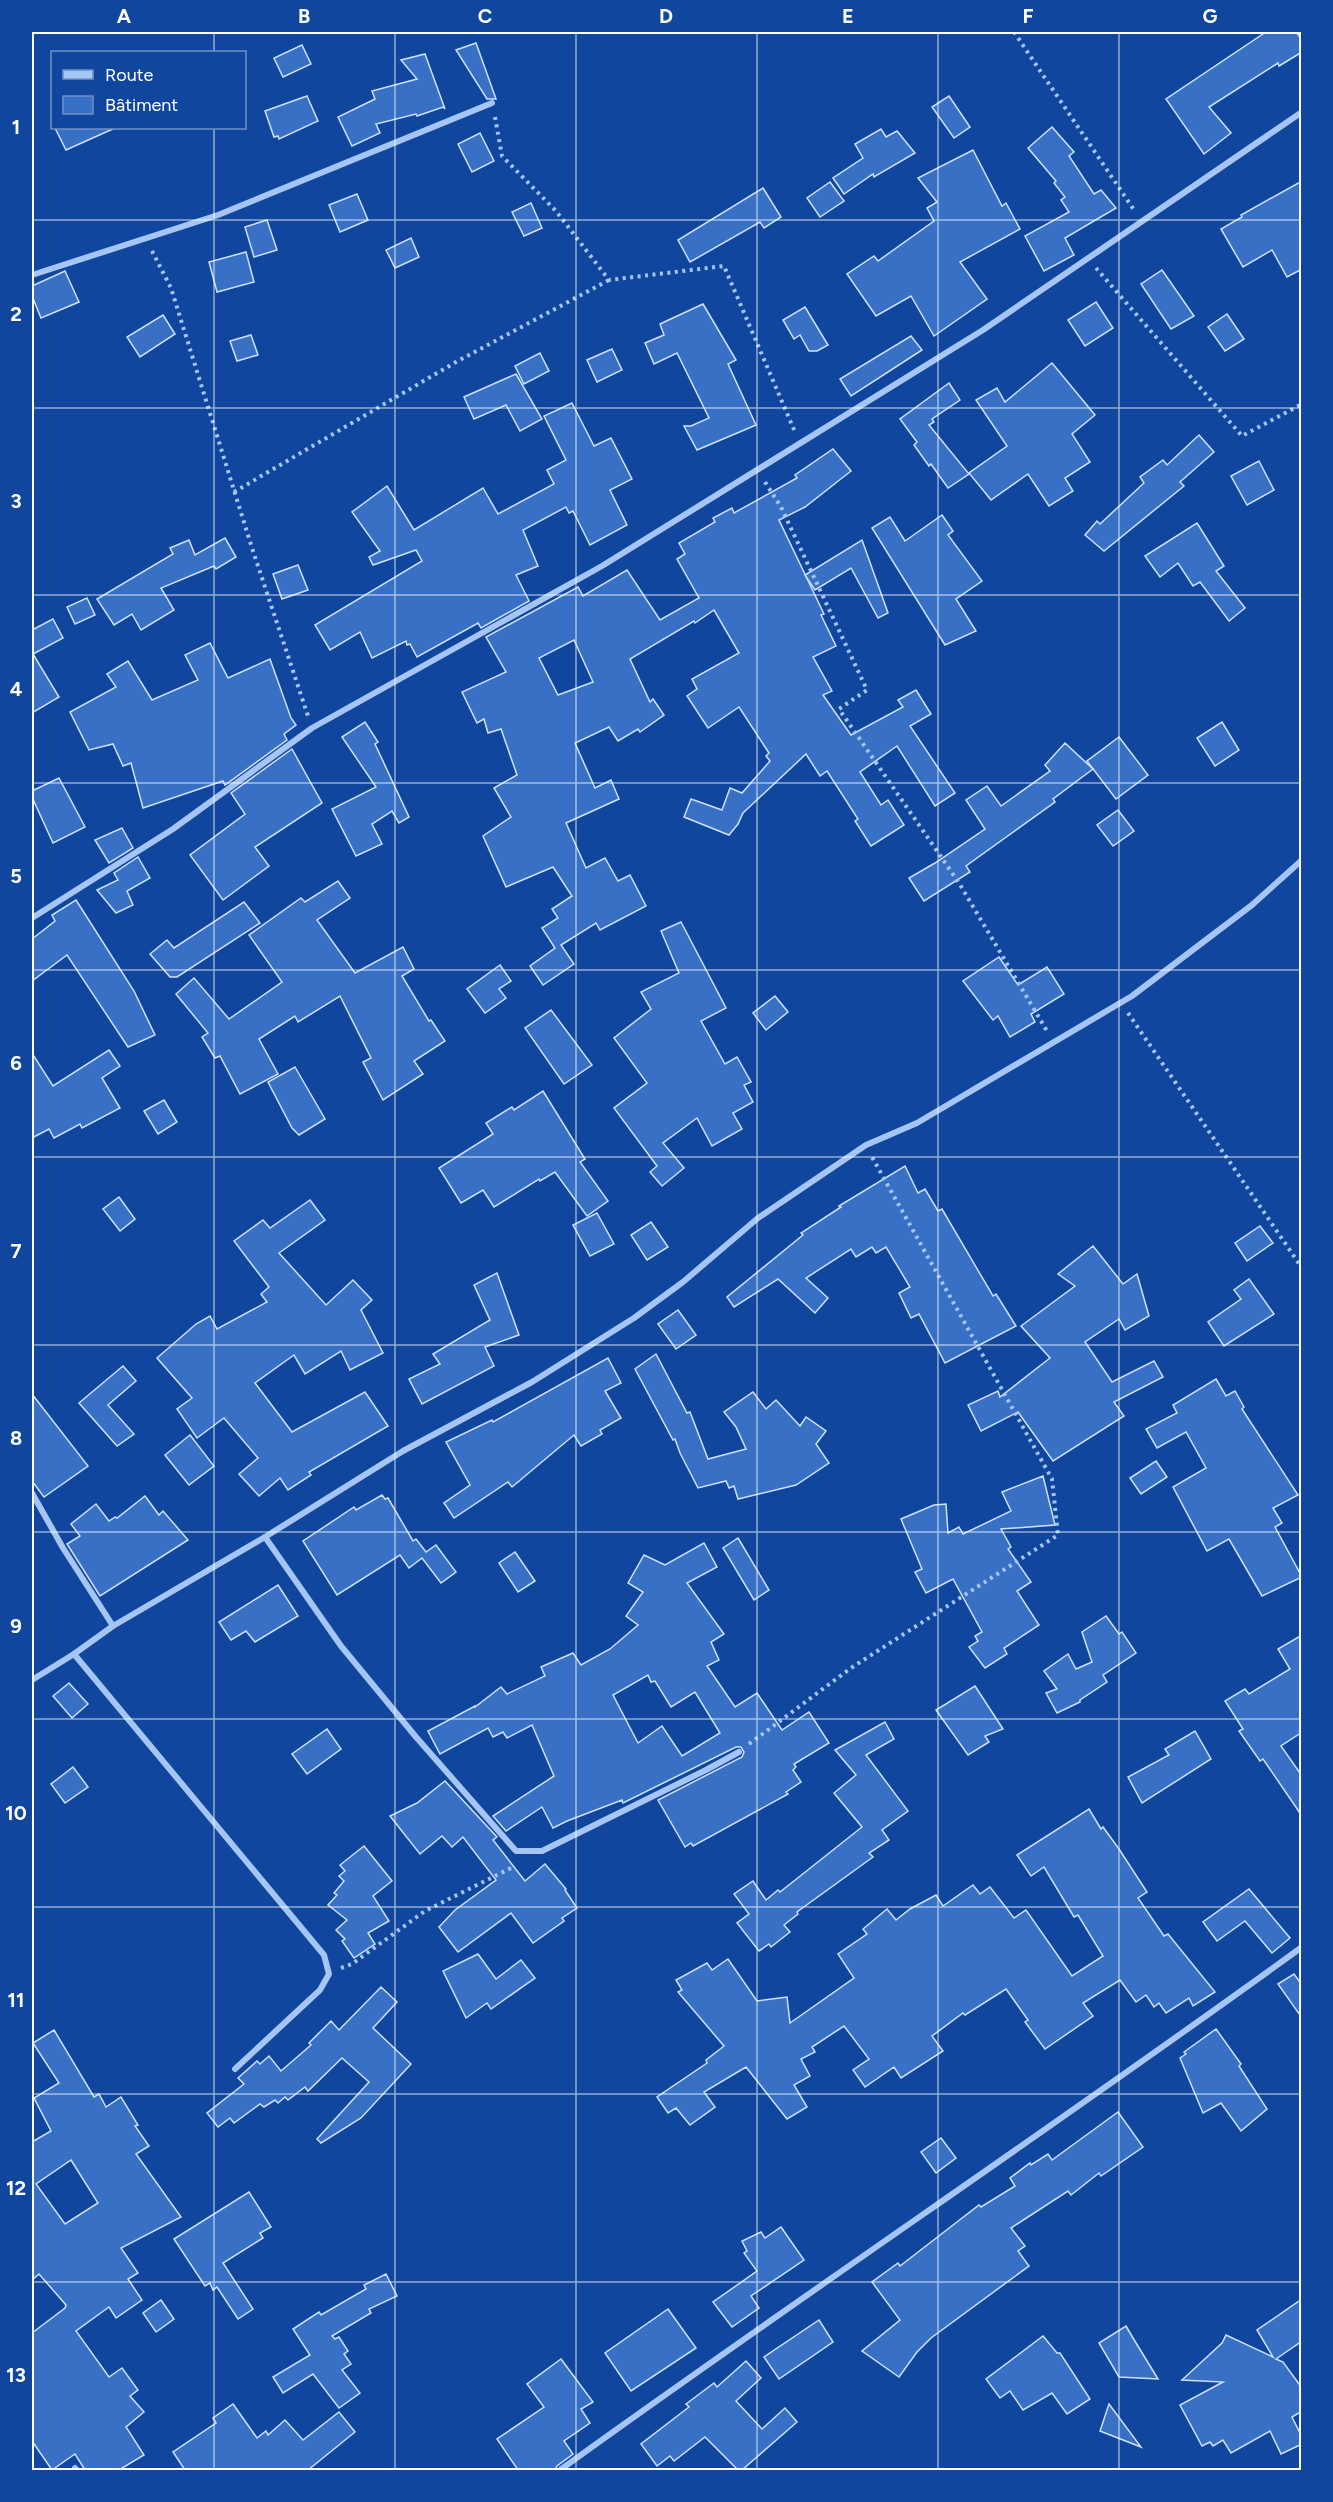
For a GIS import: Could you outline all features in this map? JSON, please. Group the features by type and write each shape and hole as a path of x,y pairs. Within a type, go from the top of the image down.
{"street":[{"path":"32,275 218,215 492,103"},
{"path":"32,918 173,828 312,728 602,566 983,330 1302,112"},
{"path":"32,1680 113,1626 266,1537 403,1451 532,1382 634,1318 683,1282 758,1218 866,1145 917,1123 1132,996 1252,905 1302,860"},
{"path":"32,1493 63,1548 113,1626"},
{"path":"266,1537 341,1646 416,1737 516,1851 542,1851 738,1752"},
{"path":"74,1654 324,1955 328,1974 320,1990 235,2068"},
{"path":"561,2470 690,2377 1155,2054 1302,1947"}],"path":[{"path":"1014,32 1142,221"},
{"path":"492,103 502,156 556,211 609,280"},
{"path":"146,238 171,288 234,492 312,728"},
{"path":"1088,258 1242,436 1302,404"},
{"path":"234,492 456,362 609,280 724,266 800,443"},
{"path":"757,470 782,507 867,690 839,709 960,884 1054,1042"},
{"path":"1120,1001 1302,1268"},
{"path":"738,1752 851,1668 1058,1535 1052,1479 866,1145"},
{"path":"328,1974 352,1964 425,1911 512,1868 520,1862 526,1851"}],"building":[{"path":"1266,32 1296,32 1302,40 1302,52 1279,66 1278,63 1209,107 1231,133 1204,154 1166,99"},
{"path":"476,43 496,99 487,99 456,50"},
{"path":"302,45 311,64 283,77 274,58"},
{"path":"425,54 445,109 443,107 417,116 416,114 376,124 380,133 352,146 338,117 375,99 372,91 417,79 401,60"},
{"path":"307,96 318,121 279,139 278,136 274,137 265,111"},
{"path":"949,96 970,127 954,138 932,107"},
{"path":"1052,127 1074,152 1069,156 1094,194 1101,190 1116,208 1065,238 1074,255 1044,271 1025,236 1069,212 1061,200 1065,197 1054,183 1056,181 1028,148"},
{"path":"56,129 113,129 66,150"},
{"path":"881,129 886,137 897,131 915,153 874,177 873,174 844,194 833,178 863,158 855,144"},
{"path":"480,133 494,161 472,172 458,144"},
{"path":"973,150 1002,206 1006,203 1020,229 960,262 987,299 934,336 911,296 876,316 847,274 874,256 878,261 934,221 927,208 937,202 918,178"},
{"path":"1302,181 1302,269 1287,277 1272,250 1243,267 1221,229 1242,217 1241,215"},
{"path":"830,182 844,201 820,217 807,198"},
{"path":"763,188 781,217 764,228 760,222 690,262 678,240"},
{"path":"357,194 368,220 340,232 329,205"},
{"path":"531,203 542,228 524,236 512,212"},
{"path":"267,220 277,250 254,257 245,227"},
{"path":"411,238 419,257 395,268 386,250"},
{"path":"246,252 254,282 217,292 209,262"},
{"path":"1162,270 1194,316 1171,329 1141,284"},
{"path":"65,271 79,302 41,318 32,296 32,286"},
{"path":"1096,302 1113,328 1085,346 1068,320"},
{"path":"703,304 736,360 728,364 756,425 697,450 684,426 691,426 709,418 677,353 654,364 645,343 664,335 660,324"},
{"path":"805,307 828,345 817,351 809,351 800,335 794,339 783,320"},
{"path":"1227,314 1244,339 1225,351 1208,327"},
{"path":"163,315 175,334 140,357 127,337"},
{"path":"251,335 258,355 237,361 230,341"},
{"path":"911,336 922,350 851,396 840,379"},
{"path":"612,349 622,370 597,382 587,360"},
{"path":"540,353 549,371 524,384 515,366"},
{"path":"1052,363 1095,415 1072,434 1090,462 1065,478 1073,491 1049,506 1028,474 991,500 969,473 1007,446 976,400 997,388 1005,402"},
{"path":"516,374 542,419 520,431 506,405 474,419 464,397"},
{"path":"949,383 960,400 932,419 934,422 929,425 969,474 948,488 914,445 917,442 900,419"},
{"path":"572,403 594,446 611,438 632,479 610,490 627,525 590,545 573,511 569,513 566,507 523,530 538,566 516,575 529,601 481,628 478,623 417,657 406,641 372,658 360,632 330,650 315,625 422,561 416,550 373,565 369,557 380,551 352,512 387,486 414,530 483,488 498,514 554,484 547,470 566,460 544,416"},
{"path":"1199,435 1214,452 1180,482 1184,486 1104,551 1085,535 1097,521 1100,524 1144,483 1140,477 1163,460 1167,465"},
{"path":"833,449 851,471 805,507 779,520 824,614 821,615 836,646 813,657 832,691 823,695 851,735 903,707 898,700 916,690 931,714 910,726 955,793 935,806 897,746 860,772 881,805 888,800 904,825 871,846 855,821 858,819 827,771 820,776 806,754 743,813 729,835 684,817 691,799 722,810 730,788 742,793 770,761 766,756 769,753 739,707 708,728 687,696 697,689 692,679 739,653 714,610 630,659 650,702 653,699 664,715 640,732 638,729 618,741 609,727 575,743 595,788 611,780 619,799 566,823 586,868 605,858 618,881 630,875 646,906 600,930 596,923 561,945 574,964 543,985 530,966 555,948 542,928 558,918 552,909 572,896 553,867 506,887 483,836 511,817 494,788 517,775 501,729 488,733 484,719 477,723 462,692 506,672 486,637 578,587 583,596 627,570 660,620 699,598 677,559 685,554 679,543 715,522 713,518 732,508 734,513 797,478 795,475","holes":["574,640 593,682 558,695 539,658"]},
{"path":"1259,461 1274,490 1247,505 1231,476"},
{"path":"942,515 953,531 948,535 982,581 956,599 976,631 945,645 872,528 890,517 905,541"},
{"path":"1197,523 1224,566 1216,571 1245,608 1229,621 1200,582 1193,586 1178,563 1160,577 1145,556"},
{"path":"225,538 236,557 216,569 214,566 161,588 174,610 141,630 132,614 114,625 97,599 173,554 170,548 189,540 195,555"},
{"path":"862,540 888,613 878,618 851,568 815,590 805,575"},
{"path":"298,565 308,590 282,599 273,574"},
{"path":"87,598 95,615 75,624 67,607"},
{"path":"53,619 63,638 33,654 59,697 32,713 32,630"},
{"path":"210,643 228,678 270,659 291,718 296,725 284,734 287,740 225,785 223,781 143,808 131,763 123,766 113,744 89,750 70,712 116,687 107,674 128,661 152,700 198,680 185,655"},
{"path":"365,722 378,742 375,744 409,817 399,823 392,811 372,824 382,844 356,856 332,809 376,787 342,737"},
{"path":"1222,722 1239,750 1215,766 1197,738"},
{"path":"1119,737 1148,775 1116,799 1087,761"},
{"path":"1065,743 1093,769 1053,799 1055,802 966,866 970,872 924,901 909,878 985,829 966,800 987,786 1001,806 1050,771 1045,765"},
{"path":"292,749 322,803 255,847 269,866 223,900 190,855 245,814 231,793"},
{"path":"59,778 85,827 53,843 32,797 32,791"},
{"path":"1118,810 1134,831 1113,846 1097,825"},
{"path":"122,828 133,848 109,863 95,840"},
{"path":"138,857 150,878 127,891 133,905 116,913 97,890 118,880 114,873"},
{"path":"338,881 350,898 317,920 355,973 403,947 414,969 402,976 429,1021 431,1020 445,1041 414,1061 423,1074 383,1100 363,1062 371,1058 340,996 298,1022 295,1016 259,1039 278,1074 240,1094 220,1056 215,1058 202,1037 208,1033 176,994 194,978 229,1019 282,982 249,935 301,898 305,902"},
{"path":"76,900 134,991 155,1035 128,1047 67,955 32,981 32,939 55,921 52,915"},
{"path":"244,902 260,923 177,977 170,977 150,954 167,940 174,948"},
{"path":"681,922 726,1008 701,1021 725,1064 737,1057 751,1082 744,1085 753,1102 733,1113 742,1129 712,1146 697,1118 663,1143 684,1168 662,1186 650,1172 657,1166 614,1108 647,1083 614,1038 651,1009 641,992 679,973 661,931"},
{"path":"999,957 1018,985 1047,967 1064,994 1031,1014 1035,1022 1010,1037 998,1016 993,1020 963,981"},
{"path":"500,965 511,981 499,989 506,998 485,1013 467,989"},
{"path":"775,996 788,1012 766,1030 753,1013"},
{"path":"551,1010 592,1065 564,1084 525,1028"},
{"path":"109,1050 120,1066 102,1078 120,1108 82,1128 80,1124 54,1138 49,1129 32,1138 32,1053 53,1086"},
{"path":"295,1067 325,1119 299,1135 292,1128 268,1082"},
{"path":"543,1091 585,1159 580,1162 608,1201 587,1216 555,1172 540,1181 539,1179 494,1207 483,1190 461,1203 439,1168 493,1134 486,1123 512,1107 514,1110"},
{"path":"164,1100 177,1122 158,1134 144,1111"},
{"path":"905,1166 918,1193 925,1189 938,1211 942,1209 993,1296 996,1294 1016,1326 945,1363 919,1314 911,1318 899,1293 910,1287 886,1247 876,1253 872,1247 856,1257 851,1249 806,1278 828,1298 815,1313 778,1279 734,1307 727,1297 803,1235 801,1233 841,1207 839,1206"},
{"path":"119,1197 135,1219 120,1231 103,1209"},
{"path":"310,1200 325,1220 279,1253 326,1305 353,1280 372,1300 361,1310 383,1353 350,1370 341,1351 305,1374 294,1355 255,1383 292,1432 365,1392 388,1426 309,1472 311,1475 288,1490 280,1478 259,1496 239,1474 258,1458 224,1418 197,1438 177,1409 192,1398 157,1358 196,1324 210,1316 217,1329 267,1302 261,1294 269,1287 234,1241 263,1220 270,1228"},
{"path":"597,1213 614,1244 590,1256 573,1225"},
{"path":"651,1222 668,1247 647,1260 631,1235"},
{"path":"1260,1226 1273,1243 1247,1261 1235,1243"},
{"path":"1093,1246 1123,1284 1137,1274 1149,1316 1125,1330 1119,1319 1085,1342 1112,1382 1154,1361 1163,1377 1114,1402 1124,1416 1053,1461 1018,1412 981,1431 968,1405 998,1391 1000,1397 1050,1358 1021,1326 1075,1286 1058,1274"},
{"path":"497,1273 519,1335 485,1347 494,1366 422,1404 409,1379 440,1364 433,1354 490,1320 474,1285"},
{"path":"1249,1279 1274,1314 1224,1346 1208,1322 1241,1299 1234,1290"},
{"path":"678,1310 696,1335 676,1349 658,1324"},
{"path":"656,1354 687,1413 690,1412 708,1459 746,1449 736,1427 724,1412 753,1392 766,1409 776,1400 800,1426 806,1417 826,1431 816,1444 829,1463 796,1485 738,1499 734,1486 729,1488 726,1481 698,1488 675,1439 673,1440 635,1369"},
{"path":"608,1358 621,1383 605,1391 621,1418 600,1430 602,1434 581,1446 574,1435 512,1487 508,1482 454,1518 444,1503 470,1485 446,1442 492,1420 493,1422"},
{"path":"123,1366 136,1381 108,1405 134,1434 117,1446 79,1403"},
{"path":"1216,1379 1226,1396 1235,1391 1244,1407 1242,1409 1298,1495 1273,1508 1282,1523 1275,1527 1302,1577 1262,1596 1229,1539 1207,1551 1173,1487 1206,1468 1186,1432 1157,1448 1146,1429 1177,1413 1173,1405"},
{"path":"32,1394 88,1466 44,1497 32,1481"},
{"path":"190,1435 214,1466 189,1485 165,1455"},
{"path":"1156,1461 1167,1477 1141,1494 1130,1478"},
{"path":"1043,1476 1055,1525 1001,1529 1011,1547 1008,1549 1031,1582 1017,1591 1039,1625 1004,1648 1007,1654 985,1668 969,1647 978,1641 975,1636 982,1632 953,1579 926,1593 915,1572 922,1569 901,1519 934,1505 946,1504 948,1533 959,1527 963,1534 1011,1511 1002,1492"},
{"path":"382,1495 385,1499 388,1498 413,1541 416,1539 426,1552 436,1545 456,1572 441,1583 422,1558 409,1568 400,1555 337,1595 303,1541 354,1507 356,1510"},
{"path":"145,1496 159,1515 163,1511 188,1540 100,1596 67,1544 80,1536 71,1524 96,1504 109,1521 117,1518"},
{"path":"738,1538 769,1590 754,1600 723,1548"},
{"path":"704,1543 717,1567 687,1583 724,1634 711,1642 719,1660 707,1666 735,1707 757,1693 782,1730 809,1712 829,1743 794,1764 796,1767 793,1770 801,1782 786,1792 788,1794 693,1846 691,1843 685,1847 658,1800 742,1757 744,1752 741,1747 736,1747 623,1803 622,1800 553,1828 542,1807 506,1831 493,1816 554,1776 532,1725 507,1738 503,1732 493,1737 488,1728 440,1754 428,1731 475,1707 501,1687 507,1694 545,1676 541,1667 573,1653 581,1665 610,1649 638,1625 626,1616 643,1592 628,1583 644,1555 665,1565","holes":["648,1675 651,1682 655,1681 671,1707 695,1692 720,1733 682,1756 662,1726 638,1743 613,1695"]},
{"path":"515,1552 535,1581 518,1592 499,1563"},
{"path":"278,1585 298,1616 255,1642 246,1631 231,1640 219,1622"},
{"path":"1106,1616 1119,1634 1122,1632 1136,1653 1103,1675 1107,1682 1080,1702 1057,1713 1046,1693 1057,1689 1044,1671 1068,1654 1076,1669 1092,1662 1082,1632"},
{"path":"1302,1635 1302,1732 1281,1746 1302,1776 1302,1816 1263,1759 1260,1761 1239,1731 1243,1729 1225,1701 1245,1689 1249,1694 1290,1669 1278,1649"},
{"path":"69,1683 88,1704 72,1718 53,1696"},
{"path":"975,1686 1003,1729 985,1736 989,1742 968,1755 936,1710"},
{"path":"885,1722 894,1739 866,1755 908,1811 882,1830 889,1840 869,1853 873,1857 797,1912 798,1914 784,1925 790,1932 771,1947 769,1944 759,1951 737,1923 749,1914 734,1894 753,1881 766,1900 778,1890 780,1892 862,1827 834,1793 856,1775 835,1750"},
{"path":"327,1729 341,1749 307,1774 292,1754"},
{"path":"1195,1731 1211,1759 1142,1803 1128,1777 1169,1755 1165,1749"},
{"path":"73,1767 88,1787 65,1803 51,1784"},
{"path":"445,1781 497,1837 493,1840 525,1881 545,1864 566,1889 577,1908 562,1918 564,1921 533,1943 511,1913 458,1952 439,1927 455,1910 496,1880 463,1837 452,1847 442,1836 420,1854 390,1816 417,1803"},
{"path":"1089,1809 1147,1892 1138,1898 1164,1936 1168,1934 1215,1992 1193,2006 1189,1998 1166,2013 1159,2003 1154,2007 1146,1995 1136,2002 1120,1980 1083,2003 1093,2016 1045,2049 1025,2022 1028,2020 1006,1989 965,2015 963,2013 932,2036 943,2051 901,2078 894,2067 865,2087 853,2070 869,2059 844,2026 812,2047 815,2052 801,2059 810,2076 794,2085 807,2107 787,2119 746,2067 704,2092 715,2107 690,2125 676,2108 668,2113 657,2097 707,2063 706,2060 724,2046 678,1992 682,1990 676,1980 707,1963 712,1970 728,1959 757,2001 787,1997 790,2023 854,1978 838,1954 867,1934 863,1929 887,1909 896,1920 910,1909 936,1895 943,1906 973,1885 980,1894 990,1887 1014,1918 1026,1910 1072,1976 1103,1956 1078,1915 1074,1917 1044,1867 1031,1876 1017,1855"},
{"path":"364,1846 392,1881 373,1896 389,1921 368,1933 375,1944 354,1958 342,1941 345,1939 336,1930 347,1920 328,1905 337,1895 334,1893 344,1881 339,1876 345,1871 340,1865"},
{"path":"1249,1889 1290,1938 1272,1953 1245,1921 1217,1941 1203,1922"},
{"path":"478,1954 496,1979 521,1960 535,1978 491,2009 487,2003 466,2018 443,1971"},
{"path":"1294,1974 1302,1985 1302,2018 1278,1984"},
{"path":"381,1987 397,2002 373,2028 411,2064 361,2118 321,2143 317,2139 369,2082 342,2058 308,2091 305,2087 288,2100 285,2097 278,2103 275,2100 264,2107 260,2104 234,2123 230,2118 218,2127 207,2113 244,2084 238,2078 257,2061 260,2064 269,2056 281,2071 311,2045 309,2043 331,2021 339,2030"},
{"path":"1216,2029 1241,2064 1239,2066 1267,2109 1241,2131 1221,2103 1203,2113 1180,2058 1186,2054 1184,2052"},
{"path":"54,2030 94,2097 99,2094 106,2107 121,2097 138,2125 135,2126 149,2146 136,2154 181,2217 121,2248 138,2273 128,2279 142,2300 116,2318 109,2307 76,2331 109,2377 122,2368 138,2390 130,2396 144,2412 126,2427 144,2455 119,2470 85,2470 75,2454 52,2470 32,2441 32,2333 66,2305 39,2274 32,2280 32,2142 51,2131 34,2098 59,2083 33,2043","holes":["71,2160 98,2203 65,2224 36,2184"]},
{"path":"1118,2112 1143,2147 1101,2176 1099,2173 1071,2195 1068,2191 1011,2228 1025,2246 1018,2251 1029,2266 931,2338 917,2352 899,2377 862,2351 900,2320 872,2282 898,2263 900,2266 979,2205 981,2207 1015,2186 1010,2178 1030,2163 1031,2165 1048,2154 1052,2160"},
{"path":"941,2138 956,2158 936,2173 921,2152"},
{"path":"249,2192 271,2227 260,2233 263,2238 223,2263 253,2309 238,2319 217,2287 213,2290 210,2283 205,2286 174,2239"},
{"path":"781,2227 804,2260 751,2296 759,2308 732,2327 713,2302 757,2271 744,2253 747,2251 742,2241 761,2232 765,2238"},
{"path":"386,2274 397,2296 369,2309 371,2313 332,2336 335,2339 339,2337 348,2351 344,2354 351,2364 342,2370 360,2393 339,2408 313,2374 283,2393 273,2377 310,2355 293,2329 319,2312 321,2315 366,2289 364,2285"},
{"path":"1302,2299 1302,2341 1276,2359 1283,2362 1302,2388 1302,2411 1292,2417 1302,2437 1302,2444 1281,2454 1270,2431 1231,2453 1223,2440 1213,2446 1210,2442 1202,2446 1180,2405 1223,2382 1182,2380 1222,2343 1226,2335 1273,2357 1257,2330"},
{"path":"161,2300 174,2319 156,2332 143,2313"},
{"path":"668,2309 696,2348 631,2391 605,2353"},
{"path":"819,2320 833,2342 779,2379 764,2357"},
{"path":"1126,2326 1158,2379 1119,2377 1099,2343"},
{"path":"1043,2336 1057,2353 1060,2353 1090,2399 1067,2414 1052,2393 1023,2410 1010,2391 1000,2398 986,2379"},
{"path":"561,2359 593,2402 581,2409 590,2423 564,2441 573,2454 555,2470 518,2470 497,2439 544,2407 527,2384"},
{"path":"746,2361 761,2378 736,2401 762,2429 785,2408 797,2422 742,2470 738,2470 705,2437 674,2461 670,2456 657,2466 641,2444 689,2407 686,2404 714,2383 717,2387"},
{"path":"233,2404 257,2438 266,2431 268,2435 285,2420 303,2440 339,2412 355,2432 308,2470 185,2470 173,2452 216,2423 213,2418"},
{"path":"1109,2404 1141,2447 1100,2431"}]}
